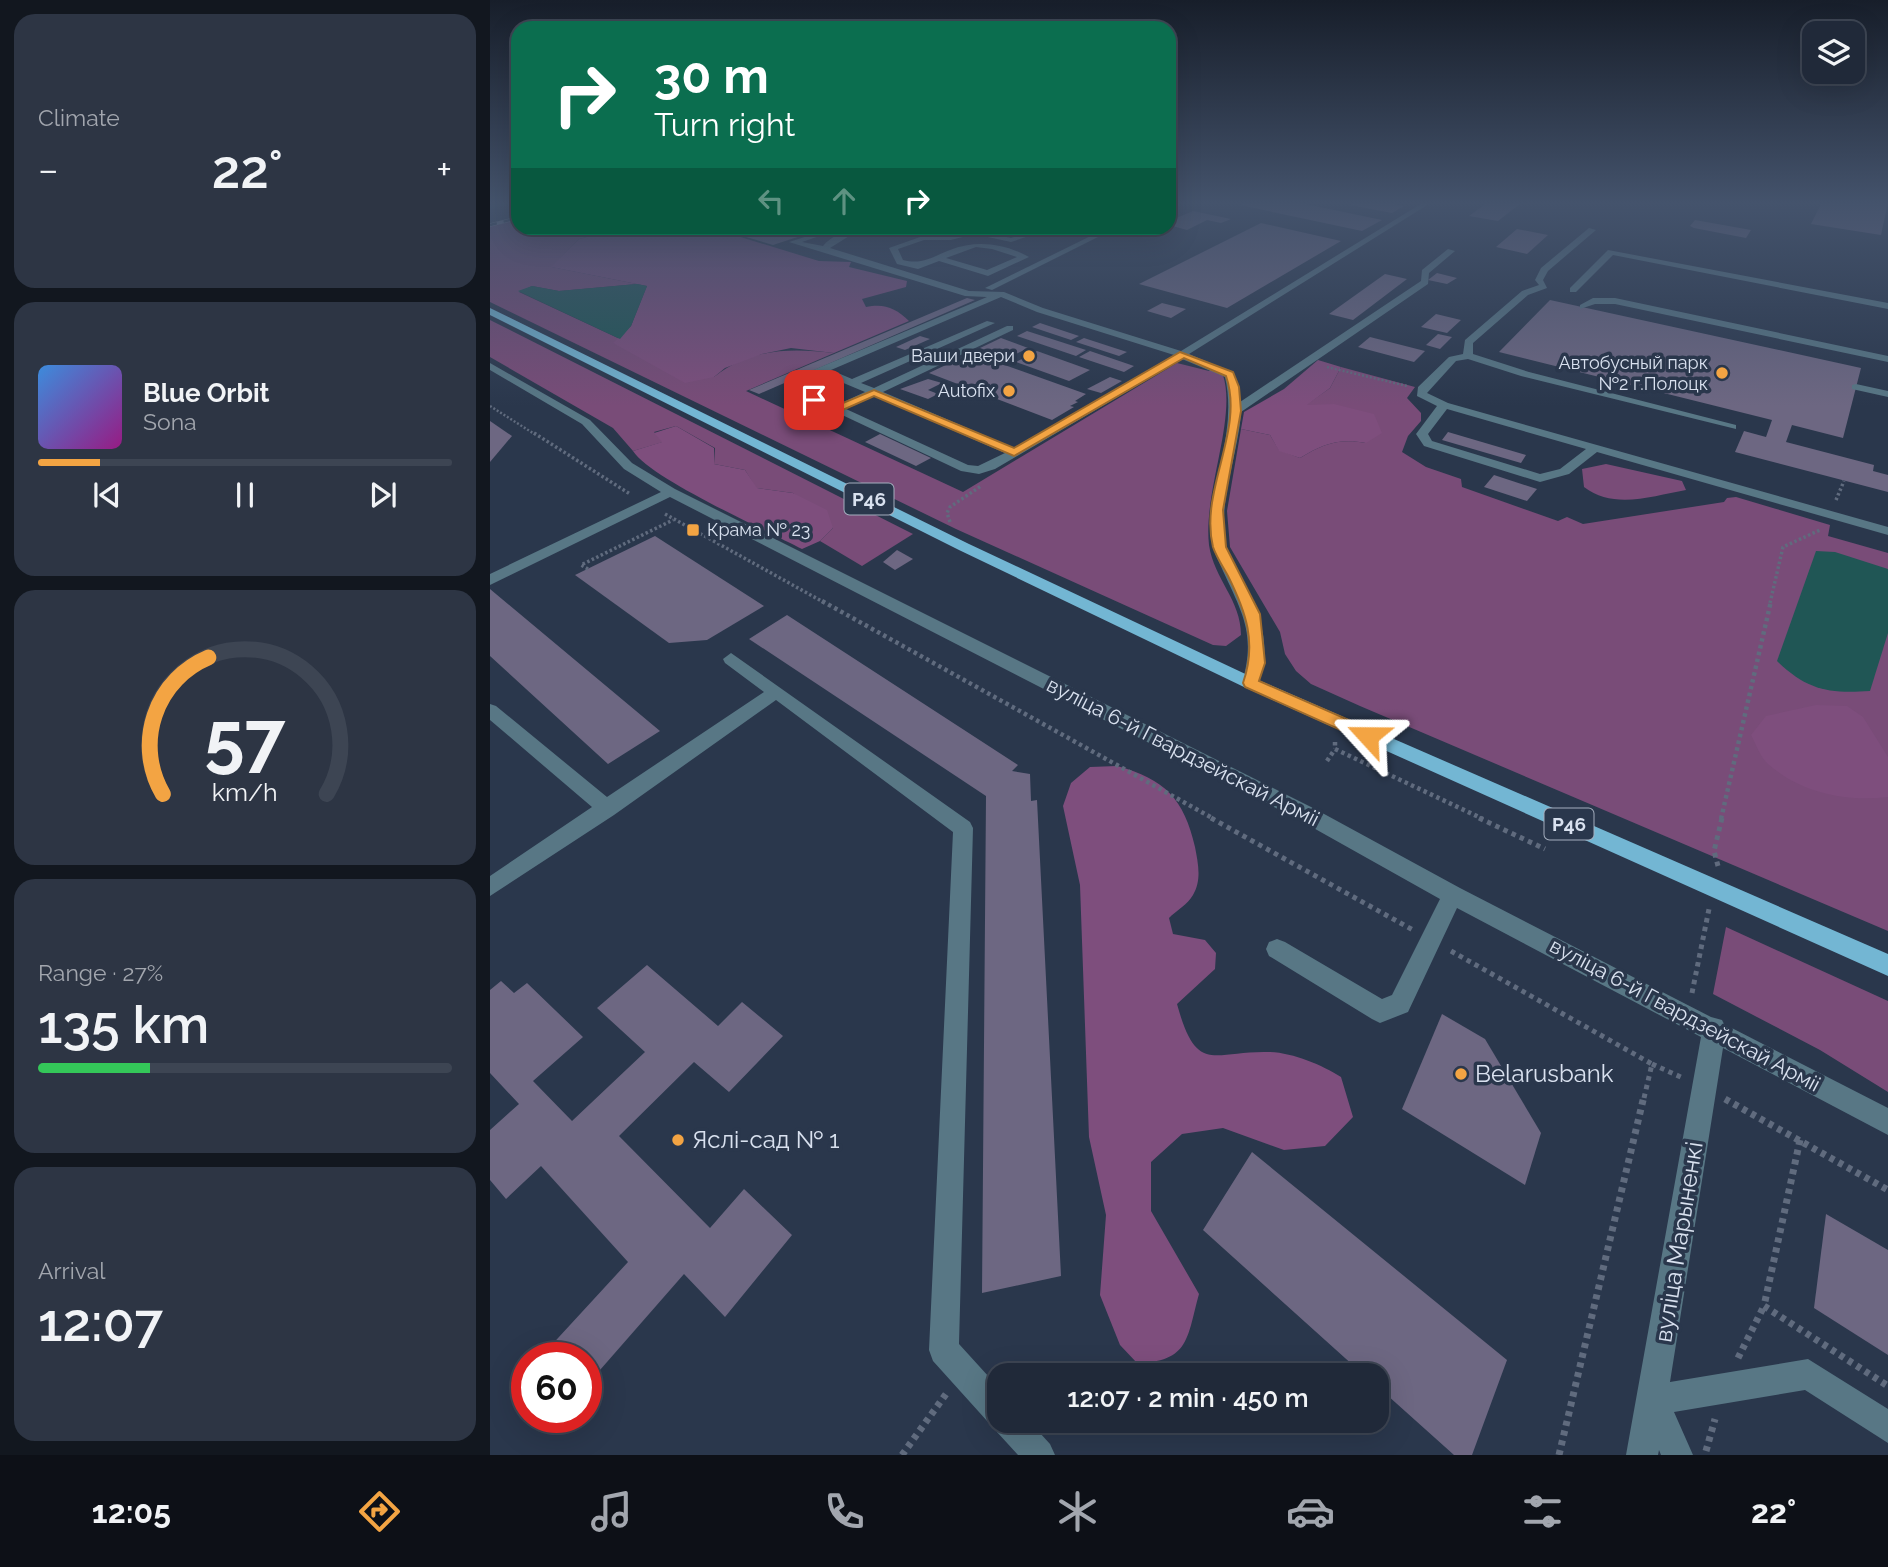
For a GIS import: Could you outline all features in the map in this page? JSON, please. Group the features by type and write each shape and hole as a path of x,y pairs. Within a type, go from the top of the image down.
{"main road":[{"name":"Р46","path":"490,311 964,547 1250,683 1888,965"}],"street":[{"path":"891,270 968,294 1001,294"},
{"path":"927,270 956,279"},
{"path":"978,270 988,273 995,270"},
{"path":"989,288 1026,270"},
{"path":"1001,294 796,381 792,389 965,468 979,470 991,466 1183,354 1319,270"},
{"path":"1236,411 1425,282 1425,272 1428,270"},
{"path":"1544,270 1539,280 1558,288 1888,359"},
{"path":"1468,356 1468,342 1525,293 1558,288 1585,270"},
{"path":"1703,270 1888,306"},
{"path":"978,285 1040,310 1183,354 1230,374 1236,411 1217,510 1220,547 1253,614 1257,663 1250,683"},
{"path":"1583,307 1593,301 1615,301"},
{"path":"852,383 990,323"},
{"path":"836,410 1010,328"},
{"path":"1732,427 1468,356 1453,359 1422,389 1421,394 1444,405 1593,449 1888,531"},
{"name":"вуліца 6-й Гвардзейскай Арміі","path":"490,366 586,422 628,466 670,492 1308,815 1453,895 1714,1028 1888,1122"},
{"path":"822,370 1014,452"},
{"path":"1888,386 1857,383 1888,394"},
{"path":"1444,405 1422,434 1427,443 1530,477 1543,480 1561,475 1593,449"},
{"path":"490,580 670,492"},
{"path":"731,659 963,828 944,1350 987,1398"},
{"path":"490,887 776,692"},
{"path":"490,710 607,809"},
{"path":"1277,949 1380,1011 1400,1004 1453,895"},
{"name":"вуліца Марыненкі","path":"1642,1455 1714,1028"},
{"path":"1677,1455 1653,1400 1808,1374 1888,1427"},
{"path":"1019,1433 1039,1455"}],"path":[{"path":"1308,362 1422,389"},
{"path":"490,407 646,504 1652,1064 1704,1088 1888,1190"},
{"path":"1688,1015 1719,863 1714,852 1783,547 1830,525 1844,481"},
{"path":"588,569 581,565 674,519"},
{"path":"1327,761 1335,749 1335,741 1346,725"},
{"path":"1335,749 1545,849"},
{"path":"1559,1455 1652,1064"},
{"path":"1800,1140 1764,1306 1888,1386"},
{"path":"902,1455 963,1371"}],"shaded area":[{"path":"490,270 566,270 637,284 559,291 532,286 519,292 620,339 614,343 714,377 742,360 771,352 834,353 746,391 963,492 1177,363 1209,371 1212,368 1223,375 1226,413 1208,524 1209,545 1216,568 1237,611 1241,635 1226,646 1213,645 956,529 490,302"},
{"path":"566,270 861,270 907,281 906,287 862,299 866,307 889,308 909,321 834,353 791,348 762,354 725,368 714,377 685,383 613,343 631,326 647,286"},
{"path":"637,284 647,286 631,326 620,339 518,291 532,286 559,291"},
{"path":"490,320 913,534 862,566 820,541 833,528 793,493 756,488 745,470 714,464 715,448 676,426 654,432 663,442 633,451 613,428 490,357"},
{"path":"1318,360 1341,367 1330,388 1307,405 1334,404 1374,414 1382,433 1366,443 1332,443 1300,458 1279,451 1270,435 1241,429 1244,412 1284,389"},
{"path":"1341,367 1415,387 1407,398 1421,413 1421,421 1408,436 1402,452 1426,467 1461,479 1462,487 1558,521 1567,517 1583,524 1724,502 1727,498 1736,497 1830,525 1828,536 1888,553 1888,931 1360,706 1311,684 1296,671 1285,654 1280,632 1230,547 1227,511 1241,429 1270,435 1279,450 1300,458 1332,443 1366,443 1306,405 1330,388"},
{"path":"676,426 714,448 714,464 745,470 757,488 793,493 827,510 833,528 820,541 802,549 685,489 644,462 633,451 662,442 654,433"},
{"path":"1606,464 1682,481 1686,490 1620,500 1596,494 1584,487 1582,469"},
{"path":"1816,551 1835,552 1888,569 1888,633 1870,691 1842,692 1819,688 1798,678 1777,661"},
{"path":"1816,705 1847,706 1863,717 1888,757 1888,797 1856,798 1809,789 1781,774 1765,761 1751,735 1766,716"},
{"path":"1117,766 1148,777 1170,793 1185,816 1195,847 1198,883 1191,898 1169,918 1173,934 1205,940 1216,953 1215,969 1177,1004 1192,1042 1200,1051 1210,1055 1270,1052 1317,1064 1341,1077 1353,1117 1325,1146 1284,1150 1223,1128 1182,1134 1151,1162 1151,1211 1199,1294 1183,1344 1177,1352 1154,1362 1137,1363 1120,1345 1100,1295 1106,1215 1089,1137 1080,885 1063,806 1071,783 1090,767"},
{"path":"1726,927 1888,1001 1888,1092 1820,1050 1713,994"}],"building":[{"path":"1167,270 1292,270 1227,308 1139,284"},
{"path":"1437,273 1457,278 1447,284 1428,280"},
{"path":"1385,274 1407,279 1353,320 1329,314"},
{"path":"967,298 975,300 759,394 749,390"},
{"name":"Автобусный парк №2 г.Полоцк","path":"1550,300 1861,368 1843,438 1792,425 1786,442 1874,465 1873,471 1888,475 1888,492 1735,452 1744,431 1766,437 1772,420 1499,352"},
{"path":"1162,303 1186,309 1171,318 1147,311"},
{"path":"1436,314 1461,320 1447,333 1421,327"},
{"path":"1040,323 1079,336 1071,340 1032,327"},
{"path":"1027,331 1086,350 1076,356 1017,336"},
{"path":"1438,334 1452,337 1440,349 1426,345"},
{"path":"920,336 930,339 905,350 896,347"},
{"path":"1370,337 1425,351 1414,362 1358,347"},
{"path":"1001,338 1028,348 1008,358 980,348"},
{"path":"1084,338 1127,352 1119,356 1076,342"},
{"path":"1037,351 1090,370 1069,381 1016,362"},
{"path":"1090,351 1134,366 1124,372 1079,357"},
{"path":"971,353 1086,394 1070,406 1074,407 1052,420 929,373"},
{"path":"1110,377 1122,381 1101,393 1087,389"},
{"path":"928,379 942,383 928,390 938,394 928,399 900,389"},
{"path":"490,421 512,436 490,462"},
{"path":"1448,432 1526,455 1521,463 1442,440"},
{"path":"880,434 931,458 916,466 865,442"},
{"path":"1494,475 1537,489 1527,501 1484,487"},
{"path":"655,536 764,606 707,640 669,643 575,575"},
{"path":"897,550 913,559 895,570 883,562"},
{"path":"490,589 660,731 608,764 490,656"},
{"path":"787,615 1018,765 1012,771 1030,774 1031,801 1037,800 1061,1276 982,1293 986,796 749,639"},
{"path":"647,965 718,1026 742,1002 783,1036 729,1092 694,1062 619,1136 710,1228 744,1189 792,1235 725,1317 684,1274 602,1368 602,1342 554,1342 628,1262 541,1166 506,1199 490,1180 490,1130 519,1104 490,1073 490,990 501,981 514,993 527,983 583,1037 533,1081 572,1121 645,1052 597,1008"},
{"name":"Belarusbank","path":"1442,1014 1485,1039 1541,1133 1525,1185 1402,1109"},
{"path":"1252,1152 1507,1360 1472,1455 1454,1455 1389,1397 1389,1363 1351,1363 1203,1230"},
{"path":"1826,1214 1888,1250 1888,1355 1814,1308"}],"place":[{"name":"Ваши двери","path":"1029,356"},
{"name":"Автобусный парк №2 г.Полоцк","path":"1722,373"},
{"name":"Autofix","path":"1009,391"},
{"name":"Крама № 23","path":"693,530"},
{"name":"Belarusbank","path":"1461,1074"},
{"name":"Яслі-сад № 1","path":"678,1140"}],"route":[{"path":"814,400 836,410 874,393 1014,452 1183,354 1230,374 1236,411 1217,510 1220,547 1253,614 1258,639 1257,663 1250,683 1368,736"}]}
